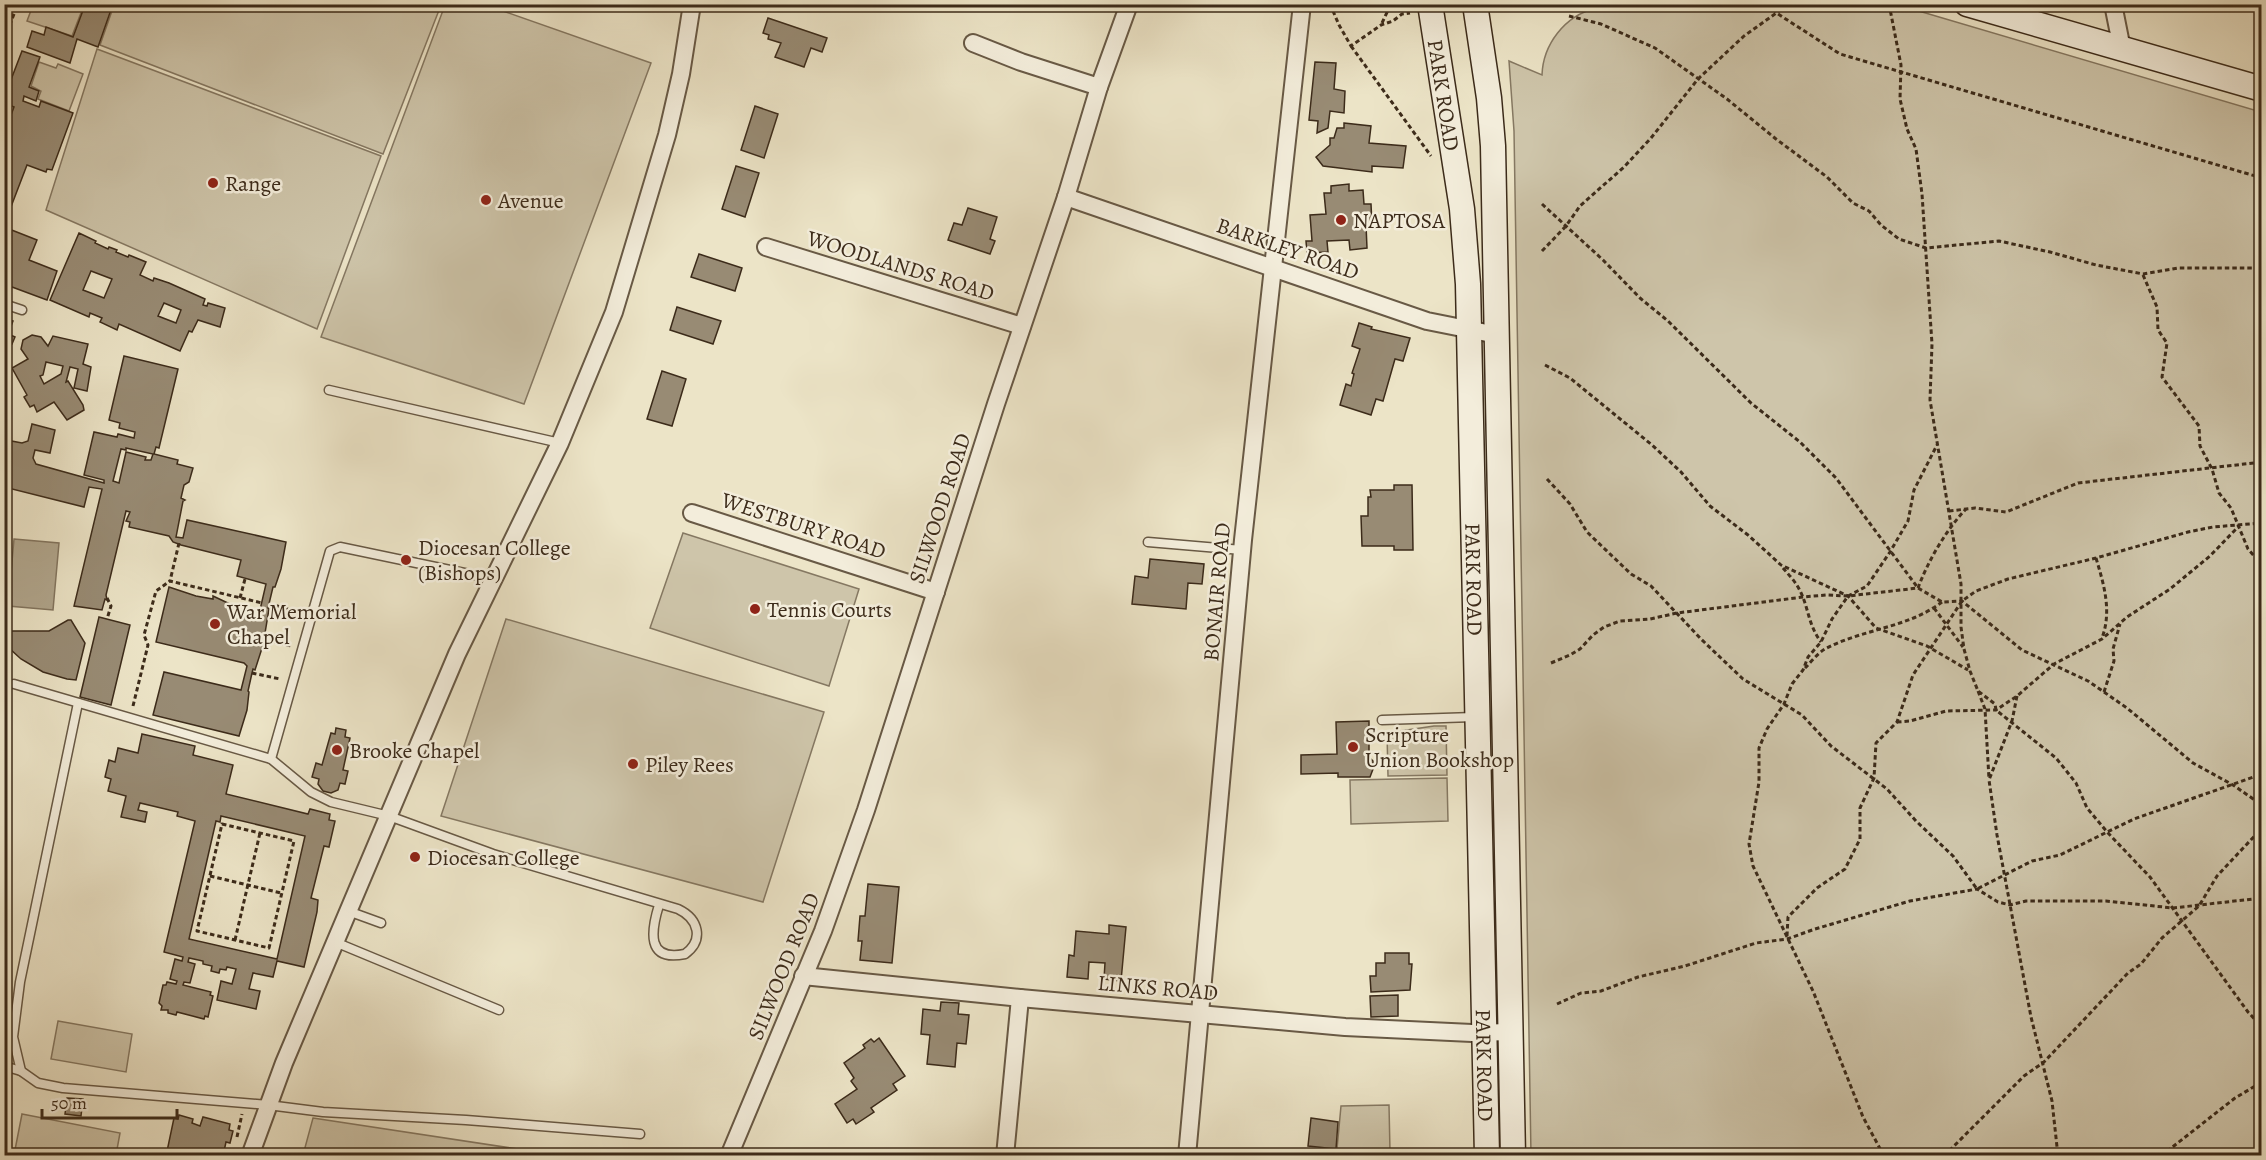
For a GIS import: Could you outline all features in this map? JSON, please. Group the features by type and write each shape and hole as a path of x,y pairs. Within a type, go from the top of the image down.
{"main road":[{"name":"PARK ROAD","path":"1475,4 1489,98 1493,146 1513,1155"},
{"path":"1967,4 2262,89"},
{"name":"PARK ROAD","path":"1424,9 1462,210 1468,284 1487,1155"}],"street":[{"path":"236,1154 268,1105 457,654 560,443 614,312 667,135 681,74 692,4"},
{"name":"SILWOOD ROAD","path":"729,1155 834,902 866,810 1022,326 1066,197 1099,87 1128,4"},
{"name":"BONAIR ROAD","path":"1188,1155 1242,550 1302,4"},
{"path":"2113,4 2122,49"},
{"path":"973,43 1021,62 1099,87"},
{"name":"BARKLEY ROAD","path":"1066,197 1427,321 1497,335"},
{"name":"WOODLANDS ROAD","path":"766,247 1022,326"},
{"name":"WESTBURY ROAD","path":"692,513 936,592"},
{"name":"LINKS ROAD","path":"803,976 1345,1027 1510,1032"},
{"path":"1005,1155 1020,998"}],"lane":[{"path":"4,304 22,310"},
{"path":"329,390 560,443"},
{"path":"1148,542 1242,550"},
{"path":"271,759 327,558 333,549 340,548 493,579"},
{"path":"14,684 271,759 311,792 331,802 388,816 493,854 686,913 695,925 696,943 685,954 666,956 659,952 655,945 654,923 659,905"},
{"path":"21,1071 13,1037 20,982 78,703"},
{"path":"1382,720 1478,717"},
{"path":"348,911 381,922"},
{"path":"335,942 499,1010"},
{"path":"4,1066 21,1071 38,1083 63,1088 268,1105 323,1112 640,1134"}],"path":[{"path":"4,39 18,4"},
{"path":"1330,4 1351,45 1433,158"},
{"path":"1371,4 1379,10 1389,11"},
{"path":"1381,25 1391,4"},
{"path":"1504,7 1513,4"},
{"path":"1767,4 1778,14 1840,54 2262,178"},
{"path":"1542,251 1566,226 1580,206 1624,167 1651,138 1698,79 1744,36 1790,4"},
{"path":"1889,4 1901,72 1900,99 1907,129 1916,149 1922,194 1932,344 1930,400 1952,525 1962,601 1961,627 1964,649 1984,709 1989,780 2031,1017 2052,1101 2058,1155"},
{"path":"1351,45 1402,14 1424,9"},
{"path":"1569,16 1602,24 1655,48 1727,99 1827,177 1853,203 1869,211 1881,225 1899,239 1926,248 1999,242 2143,274 2178,268 2262,268"},
{"path":"1542,204 1552,216 1603,260 1620,280 1668,321 1751,403 1800,442 1836,478 1918,588 1942,602 1962,601 2022,650 2088,681 2127,708 2193,763 2233,785 2262,805"},
{"path":"2143,274 2157,307 2158,330 2167,343 2162,377 2199,426 2200,446 2212,469 2219,493 2231,508 2248,549 2262,565"},
{"path":"1545,365 1570,378 1645,439 1681,472 1710,506 1748,535 1781,565 1798,586 1808,619 1821,642"},
{"path":"1803,670 1808,657 1821,642 1832,619 1848,596 1867,586 1890,552 1908,521 1914,490 1938,444"},
{"path":"1949,511 1966,509 2006,512 2078,483 2262,462"},
{"path":"1547,479 1570,504 1587,532 1631,574 1651,586 1743,679 1802,715 1831,746 1887,789 1953,856 1977,889 1998,902 2010,904 2026,901 2106,901 2173,908 2262,897"},
{"path":"1918,588 1926,566 1952,525 1966,509"},
{"path":"1787,939 1788,917 1817,888 1845,869 1860,839 1860,808 1874,778 1876,743 1897,722 1913,675 1962,601 1976,591 2008,579 2096,558 2188,532 2213,527 2262,523"},
{"path":"1996,710 2017,696 2054,664 2102,639 2121,622 2170,589 2210,556 2239,526"},
{"path":"130,718 148,645 144,635 156,591 170,581 179,543"},
{"path":"2096,558 2107,610 2106,627 2102,639"},
{"path":"1781,565 1848,596 1876,628 1932,648 1970,671"},
{"path":"240,598 245,579"},
{"path":"170,581 262,603"},
{"path":"1551,663 1580,649 1604,627 1620,621 1650,619 1677,613 1803,597 1848,596 1918,588"},
{"path":"107,598 111,606 107,619"},
{"path":"1884,1155 1863,1117 1813,991 1753,866 1749,844 1759,782 1759,748 1767,729 1784,704 1792,684 1823,650 1864,632 1881,630 1934,608 1942,602"},
{"path":"269,604 311,614"},
{"path":"1934,608 1964,649"},
{"path":"2104,692 2114,661 2113,649 2121,622"},
{"path":"264,640 301,648"},
{"path":"252,673 292,682"},
{"path":"1978,691 1995,705 1996,710"},
{"path":"1989,780 2012,721 2017,696"},
{"path":"1897,722 1910,721 1946,711 1984,709 1996,710 2012,721 2056,758 2076,783 2087,808 2150,877 2248,1012 2262,1027"},
{"path":"1557,1004 1581,993 1601,991 1638,977 1684,966 1756,943 1787,939 1910,902 1977,889 2032,861 2060,855 2134,819 2262,774"},
{"path":"222,824 260,833 294,841 269,948 197,931 222,824"},
{"path":"1944,1155 2024,1076 2044,1062 2128,973 2141,964 2162,938 2199,906 2217,876 2262,828"},
{"path":"235,940 260,833"},
{"path":"210,876 282,893"},
{"path":"2161,1155 2235,1098 2262,1082"},
{"path":"236,1154 244,1103"}],"shaded area":[{"path":"33,4 84,5 72,36 27,21"},
{"name":"Range","path":"114,4 441,5 383,154 100,45"},
{"name":"Avenue","path":"445,5 486,5 651,63 524,404 321,337"},
{"path":"1637,5 1889,5 1912,9 2261,112 2261,1155 1531,1155 1514,131 1509,61 1542,75 1546,53 1551,43 1557,33 1574,18 1596,8"},
{"name":"Range","path":"97,49 381,156 317,329 46,210"},
{"path":"39,62 56,68 58,64 83,74 69,111 38,99 41,91 31,86"},
{"name":"Tennis Courts","path":"683,533 859,589 829,686 650,628"},
{"path":"14,539 59,543 53,610 8,606"},
{"name":"Piley Rees","path":"506,619 824,712 763,902 441,816"},
{"path":"1446,726 1447,775 1388,776 1387,733"},
{"path":"1447,778 1448,821 1351,824 1350,780"},
{"path":"58,1021 132,1034 126,1072 51,1059"},
{"path":"1389,1105 1390,1152 1337,1149 1341,1106"},
{"path":"22,1114 120,1133 116,1155 14,1155"},
{"path":"313,1118 557,1155 303,1155"}],"building":[{"path":"90,4 113,4 98,47 77,39 70,63 27,47 32,31 44,35 46,27 73,37 85,5 89,7"},
{"path":"1184,4 1203,4 1201,10"},
{"path":"768,18 827,38 822,52 811,48 804,67 775,57 781,43 768,39 769,35 763,33"},
{"path":"22,51 40,57 29,87 39,91 36,101 24,96 23,101 39,107 41,101 73,113 52,170 47,169 46,172 27,165 4,225 4,134 14,107 4,103 4,98"},
{"path":"1315,62 1336,63 1334,89 1345,91 1344,113 1330,111 1328,128 1317,133 1318,121 1309,120"},
{"path":"755,106 778,114 764,158 741,150"},
{"path":"1344,123 1371,126 1369,143 1406,146 1403,168 1372,166 1372,172 1323,166 1316,157 1330,145 1330,138 1334,138 1337,128 1344,128"},
{"path":"736,166 759,173 745,217 722,209"},
{"name":"NAPTOSA","path":"1349,184 1349,191 1363,190 1364,204 1371,204 1372,225 1366,225 1367,248 1350,250 1349,240 1327,241 1328,252 1307,253 1306,241 1312,241 1310,215 1326,214 1324,193 1331,193 1331,186"},
{"path":"968,208 997,217 990,239 995,241 990,254 948,240 954,223 962,225"},
{"path":"4,227 37,240 29,260 57,271 47,300 4,284 7,276 4,276"},
{"path":"79,233 108,249 109,247 128,257 129,255 146,262 140,275 153,281 154,278 169,283 205,299 203,305 207,306 208,303 225,308 220,327 198,320 192,332 189,331 180,351 119,324 117,330 100,322 102,318 90,313 89,317 50,300","holes":["91,271 112,279 104,298 83,290","164,303 181,310 176,323 158,316"]},
{"path":"699,254 742,268 735,291 691,277"},
{"path":"677,307 721,321 713,344 670,330"},
{"path":"4,318 13,321 8,334 15,337 12,344 4,340"},
{"path":"1359,323 1372,327 1371,329 1410,338 1403,361 1395,359 1383,401 1376,399 1371,415 1340,405 1346,384 1351,386 1354,374 1352,373 1360,349 1352,346"},
{"path":"32,335 41,337 48,346 53,336 88,344 83,364 91,367 87,391 74,388 78,369 70,367 66,382 68,381 84,410 67,420 54,402 37,412 34,405 30,407 24,397 27,395 12,368 28,359 21,349 23,340","holes":["46,362 63,366 61,374 44,384 40,376 43,375"]},
{"path":"124,356 178,369 159,448 156,447 154,454 178,460 177,464 193,468 189,482 184,485 181,498 185,500 176,537 183,538 187,520 286,542 281,569 275,587 273,587 268,608 263,645 252,673 247,710 239,736 153,715 164,672 241,690 247,666 244,663 156,642 169,587 196,596 213,599 213,596 232,605 257,611 260,610 266,584 237,576 241,560 181,545 173,542 169,536 129,527 130,522 126,521 130,512 126,511 106,595 107,600 105,599 102,610 74,606 102,489 89,487 84,507 4,487 6,440 22,443 28,441 32,424 55,430 50,453 35,450 33,458 36,464 104,483 104,480 84,475 94,432 134,438 135,432 119,428 120,423 109,420","holes":["121,449 153,454 151,460 145,460 146,457 126,452 119,483 113,481"]},
{"path":"662,371 686,379 672,426 647,419"},
{"path":"1394,485 1412,485 1413,550 1394,550 1394,546 1362,546 1361,516 1368,516 1370,490 1394,490"},
{"path":"4,490 10,491 7,516 4,516"},
{"path":"1150,559 1204,564 1202,584 1188,583 1186,609 1132,604 1135,576 1148,578"},
{"path":"99,617 130,625 111,705 80,697"},
{"path":"71,620 85,643 76,680 43,672 21,659 9,648 7,638 12,631 49,631"},
{"name":"Scripture Union Bookshop","path":"1369,721 1369,726 1373,729 1373,737 1369,741 1369,757 1373,761 1370,777 1338,777 1338,773 1301,774 1301,755 1337,754 1336,722"},
{"name":"Brooke Chapel","path":"336,728 346,730 345,737 350,738 343,770 348,771 345,784 340,783 338,790 331,793 323,791 318,784 319,779 312,777 316,763 322,765 331,733 335,734"},
{"path":"142,734 195,746 193,755 233,765 226,794 308,814 310,809 330,814 329,820 335,821 329,847 324,846 311,898 318,900 317,912 304,967 277,961 273,977 253,973 249,989 260,991 256,1009 217,1000 221,981 232,984 236,969 227,967 226,970 220,969 219,973 211,971 212,966 203,964 203,961 189,958 188,962 195,964 190,983 184,982 183,985 211,992 210,995 213,996 208,1017 205,1016 204,1019 177,1012 176,1015 168,1013 168,1010 161,1010 162,1006 159,1003 163,985 167,982 176,984 177,981 170,979 175,959 182,961 183,957 164,952 195,821 177,816 178,812 140,803 138,810 147,812 145,822 121,817 126,796 108,791 111,779 105,777 109,760 115,762 118,748 138,753","holes":["221,816 305,836 277,959 189,939 216,821 220,822"]},
{"path":"868,884 899,887 892,963 860,960 862,941 858,941 860,916 865,916"},
{"path":"1109,925 1126,927 1121,981 1104,979 1105,963 1089,962 1088,979 1067,977 1069,955 1074,956 1076,931 1109,934"},
{"path":"1385,953 1409,953 1409,964 1412,964 1410,990 1371,992 1370,976 1376,976 1376,963 1385,963"},
{"path":"1398,995 1398,1016 1371,1017 1370,996"},
{"path":"941,1002 959,1003 958,1014 969,1015 966,1044 957,1043 955,1067 927,1064 930,1035 921,1034 923,1009 940,1011"},
{"path":"879,1038 905,1076 893,1084 897,1090 871,1108 874,1112 856,1124 853,1119 847,1123 835,1104 857,1089 851,1081 854,1078 844,1063 865,1048 863,1045 871,1039 874,1042"},
{"path":"67,1098 83,1099 81,1116 65,1114"},
{"path":"179,1115 193,1119 192,1123 200,1126 203,1117 230,1124 229,1130 233,1131 230,1143 226,1142 223,1156 166,1156 174,1118 178,1119"},
{"path":"1311,1118 1338,1122 1336,1149 1308,1146"}],"place":[{"name":"Range","path":"213,183"},
{"name":"Avenue","path":"486,200"},
{"name":"NAPTOSA","path":"1341,220"},
{"name":"Diocesan College (Bishops)","path":"406,560"},
{"name":"Tennis Courts","path":"755,609"},
{"name":"War Memorial Chapel","path":"215,624"},
{"name":"Scripture Union Bookshop","path":"1353,747"},
{"name":"Brooke Chapel","path":"337,750"},
{"name":"Piley Rees","path":"633,764"},
{"name":"Diocesan College","path":"415,857"}]}
